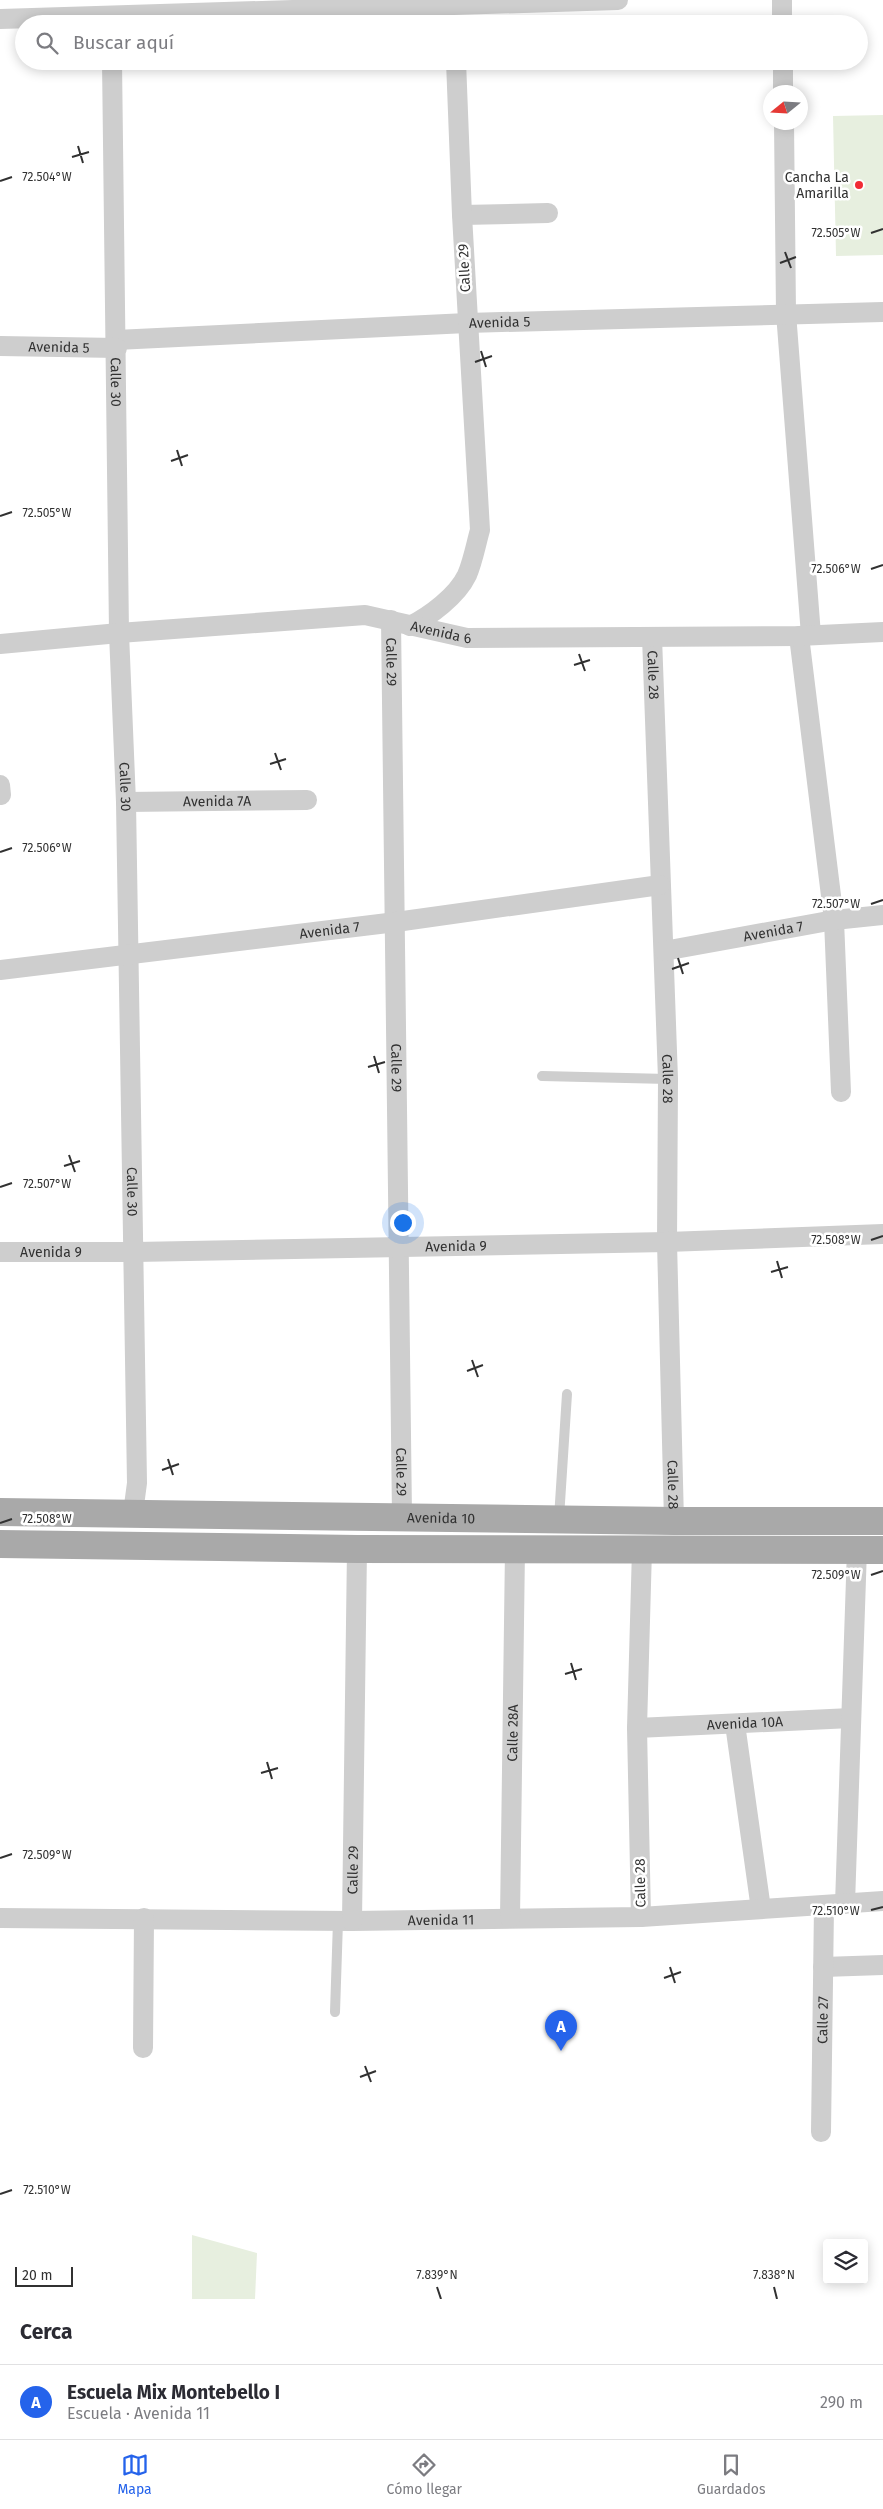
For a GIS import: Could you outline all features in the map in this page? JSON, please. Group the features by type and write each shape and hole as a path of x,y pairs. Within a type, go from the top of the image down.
{"main road":[{"name":"Avenida 10","path":"0,1512 883,1521"},
{"path":"0,1544 357,1549 870,1549"}],"street":[{"path":"74,15 301,5 454,10 618,0"},
{"path":"782,0 782,15"},
{"path":"0,19 15,18"},
{"name":"Calle 30","path":"112,70 119,633 126,802 134,1252 137,1483 133,1514"},
{"name":"Calle 29","path":"410,626 429,616 448,599 467,576 480,530 462,215 456,70"},
{"path":"783,70 783,85"},
{"path":"784,130 786,313 805,636 834,920 841,1092"},
{"path":"462,215 548,213"},
{"name":"Avenida 5","path":"0,346 116,344 468,323 786,313 883,312"},
{"name":"Avenida 6","path":"0,644 119,633 366,615 467,638 805,636 883,632"},
{"name":"Calle 29","path":"391,620 396,922 397,1246 402,1516"},
{"name":"Calle 28","path":"652,638 668,1079 667,1242 674,1520"},
{"name":"Avenida 7A","path":"126,802 307,800"},
{"name":"Avenida 7","path":"0,970 396,922 660,885"},
{"name":"Avenida 7","path":"664,951 834,920 883,916"},
{"name":"Avenida 9","path":"0,1252 134,1252 667,1242 883,1234"},
{"name":"Calle 29","path":"345,1921 357,1549"},
{"name":"Calle 28A","path":"510,1918 515,1549"},
{"path":"845,1904 851,1718 870,1549"},
{"name":"Calle 28","path":"640,1917 637,1728 642,1550"},
{"name":"Avenida 10A","path":"637,1728 851,1718"},
{"path":"735,1724 761,1909"},
{"name":"Avenida 11","path":"0,1918 345,1921 640,1917 883,1901"},
{"name":"Calle 27","path":"821,2132 824,1906"},
{"path":"143,2048 144,1918"},
{"path":"823,1967 883,1965"}],"lane":[{"path":"542,1076 668,1079"},
{"path":"559,1518 567,1394"},
{"path":"335,2012 345,1921"}],"green space":[{"name":"Cancha La Amarilla","path":"883,115 883,255 836,256 833,116"},
{"path":"192,2235 257,2253 255,2299 192,2299"}],"place":[{"name":"Cancha La Amarilla","path":"859,185"},
{"name":"Escuela Mix Montebello I","path":"561,2051"}]}
